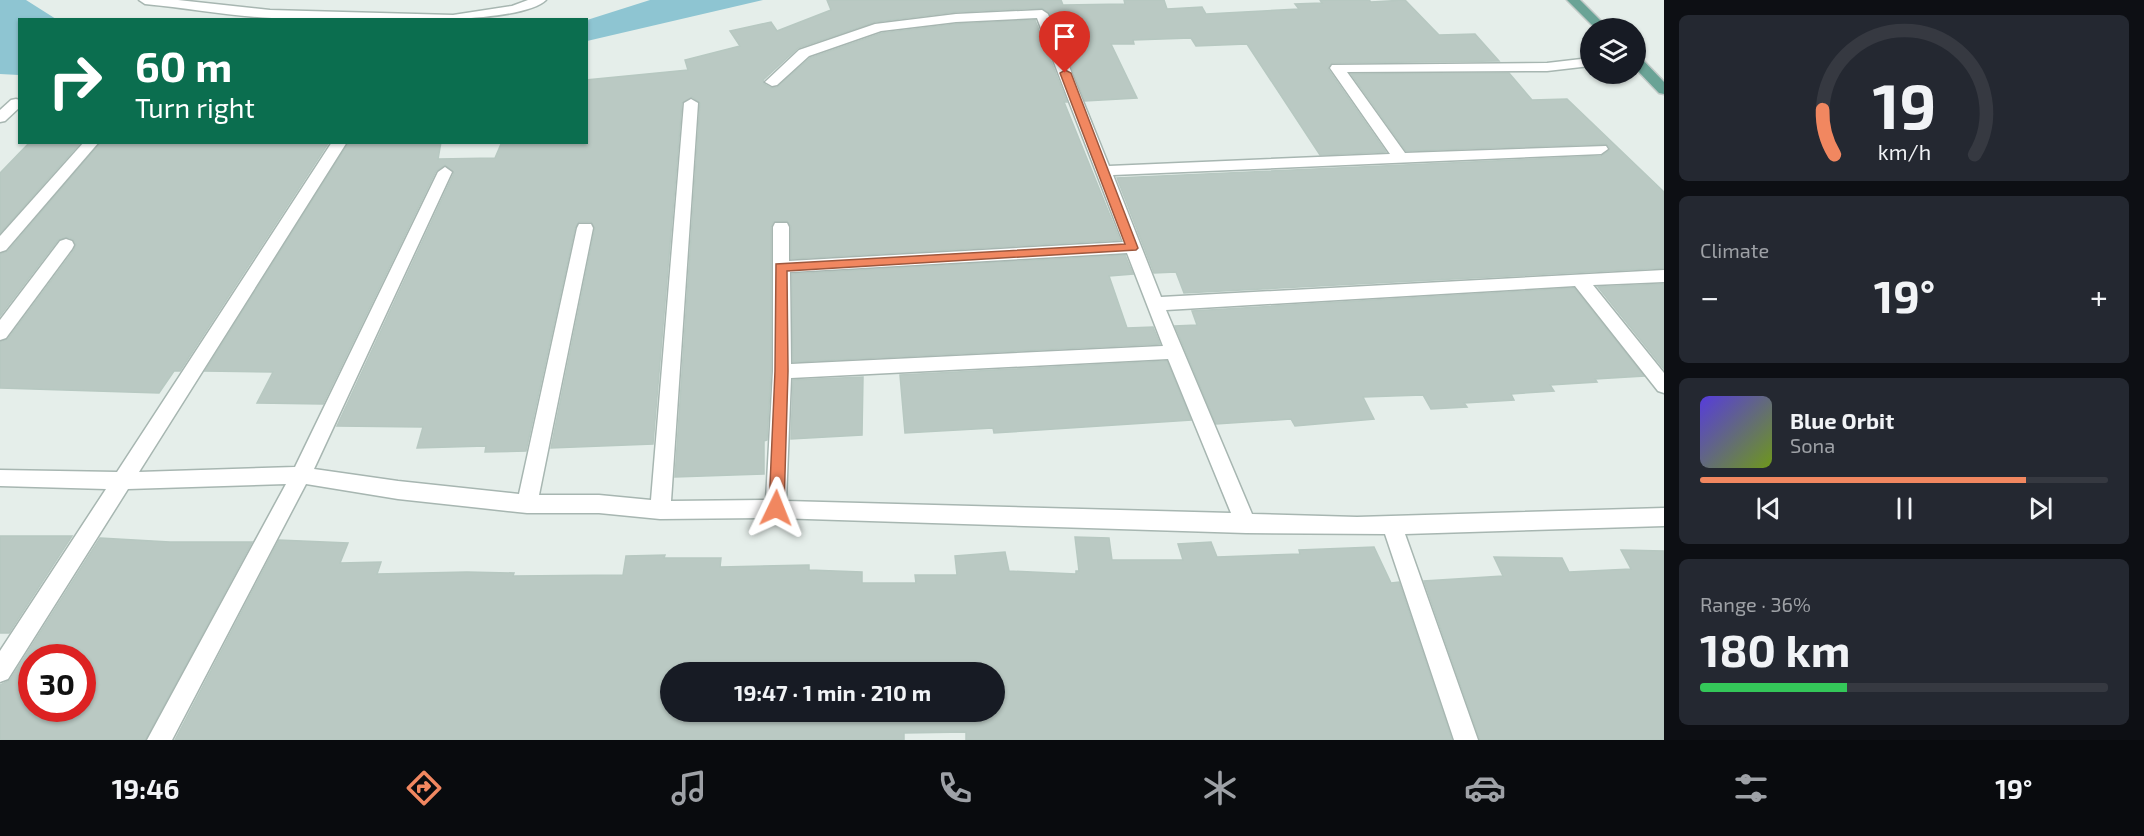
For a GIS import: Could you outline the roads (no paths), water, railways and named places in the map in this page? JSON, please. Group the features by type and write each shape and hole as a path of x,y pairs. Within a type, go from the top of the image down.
{"main road":[{"path":"1573,0 1592,18"},
{"path":"1646,71 1664,90"}],"street":[{"path":"145,0 270,14 416,18"},
{"path":"459,18 514,9 540,0"},
{"path":"772,82 804,53 879,27 956,18 1042,14 1132,248 1246,524"},
{"path":"1401,158 1336,68 1547,67 1580,63"},
{"path":"0,118 16,103"},
{"path":"660,510 691,103"},
{"path":"0,246 90,144"},
{"path":"0,670 339,144"},
{"path":"1104,171 1601,149"},
{"path":"159,740 301,475 445,172"},
{"path":"776,508 782,371 781,227"},
{"path":"527,504 585,228"},
{"path":"0,333 66,245"},
{"path":"781,267 1132,248"},
{"path":"1155,304 1664,276"},
{"path":"1579,280 1664,386"},
{"path":"782,371 1174,352"},
{"path":"0,478 123,482 301,475 398,490 527,504 598,504 660,510 776,508 1246,524 1392,526 1664,517"},
{"path":"1392,526 1466,740"}],"water":[{"path":"0,0 26,0 54,18 18,18 18,75 0,74"},
{"path":"650,0 763,0 588,41 588,20"}]}
